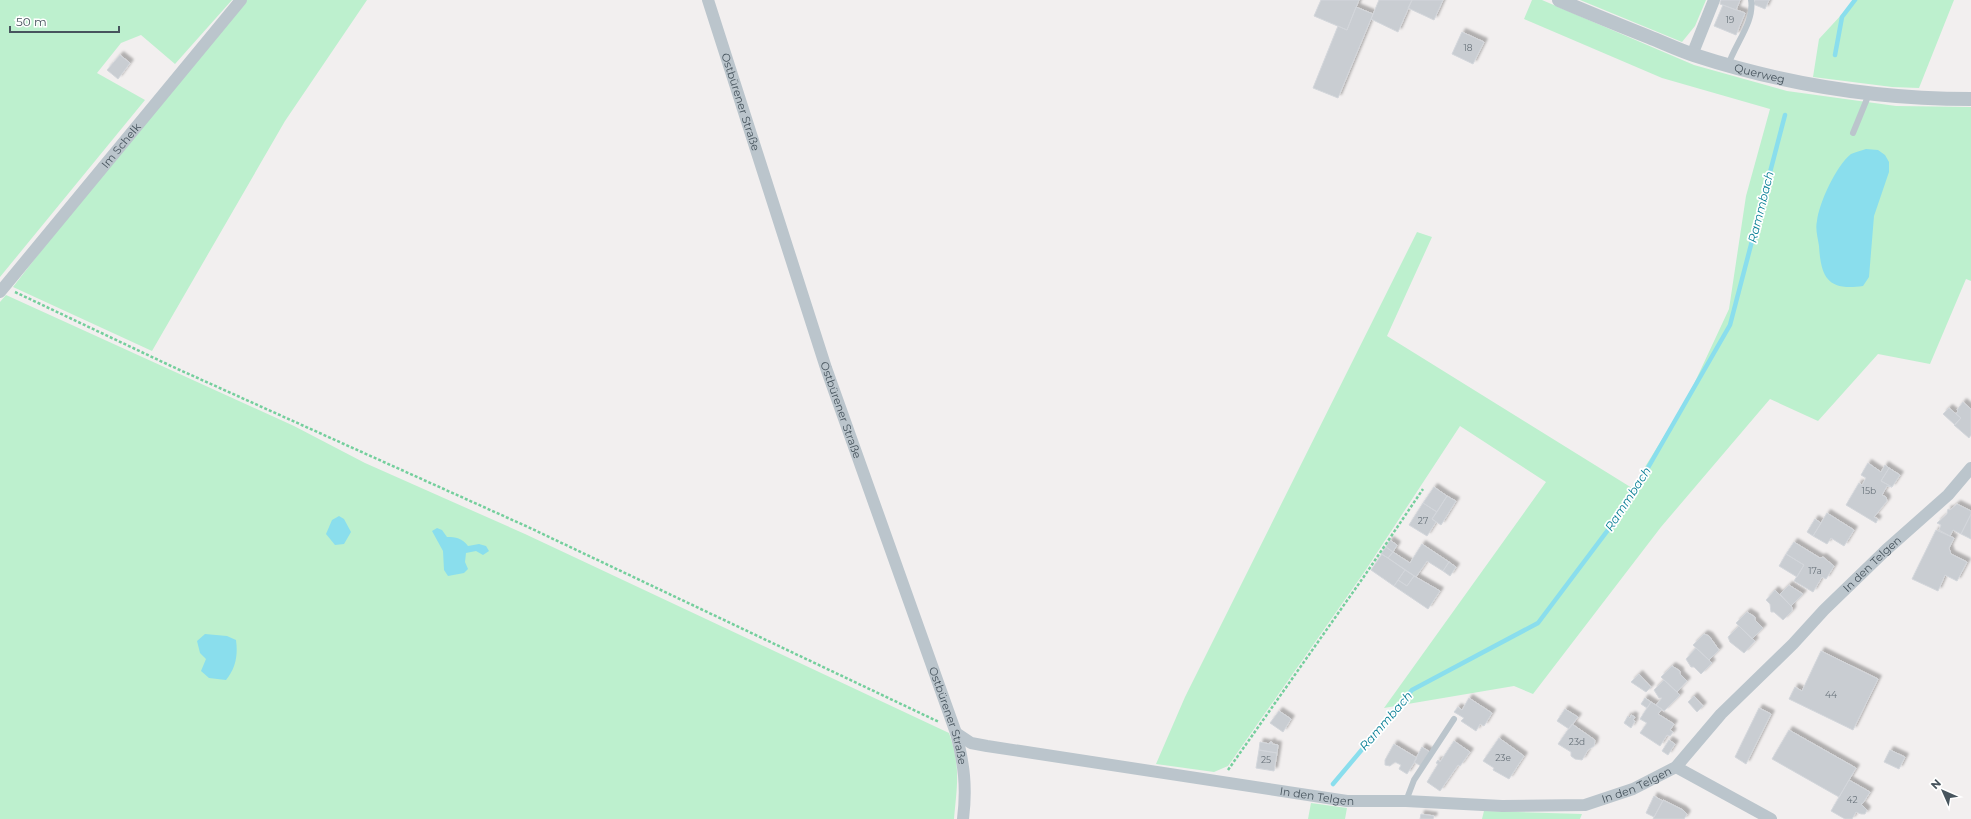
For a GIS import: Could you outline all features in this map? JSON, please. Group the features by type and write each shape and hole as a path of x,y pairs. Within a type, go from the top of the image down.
{"street":[{"name":"Im Schelk","path":"1,288 241,0"},
{"name":"Ostbürener Straße","path":"708,0 826,368 956,733 964,762 966,795 963,819"},
{"name":"Querweg","path":"1559,0 1692,55 1728,66 1801,84 1869,94 1971,100"},
{"path":"1692,55 1714,0"},
{"name":"In den Telgen","path":"956,733 971,743 986,746 1347,800 1406,801 1502,806 1585,805 1633,789 1676,767 1721,714 1794,644 1824,610 1886,550 1948,495 1971,468"},
{"name":"In den Telgen","path":"1676,767 1771,819"}],"lane":[{"path":"1728,66 1731,55 1753,9 1751,0"},
{"path":"1853,133 1869,94"},
{"path":"1406,801 1414,780 1454,719"}],"path":[{"path":"1,288 528,527 911,708 956,733"},
{"path":"1220,781 1423,489"}],"green space":[{"path":"0,0 232,0 175,64 141,35 121,43 97,73 145,100 0,277"},
{"path":"245,0 367,0 285,121 152,351 13,287 124,144"},
{"path":"1532,0 1542,0 1694,65 1787,91 1896,106 1971,107 1971,281 1966,279 1930,364 1878,354 1818,421 1770,399 1661,527 1533,694 1514,686 1384,708 1546,482 1460,426 1365,571 1228,766 1214,772 1156,764 1185,697 1417,232 1432,237 1387,336 1632,488 1687,399 1729,309 1746,196 1770,109 1662,78 1524,19"},
{"path":"1580,0 1706,0 1695,26 1682,42"},
{"path":"1855,0 1954,0 1919,88 1892,87 1813,77 1819,39"},
{"path":"6,295 294,426 365,463 525,534 949,733 957,766 954,819 0,819 0,302"},
{"path":"1311,803 1347,808 1345,819 1308,819"},
{"path":"1484,811 1582,814 1580,819 1482,819"}],"water":[{"path":"1866,149 1878,150 1885,155 1889,162 1889,172 1874,216 1869,277 1863,286 1842,286 1834,284 1825,274 1820,257 1816,224 1818,213 1829,185 1840,167 1851,154"},
{"path":"339,516 344,519 351,532 344,544 335,545 326,534 332,520"},
{"path":"437,528 442,530 447,537 459,538 468,546 479,544 486,546 489,551 483,555 476,551 466,553 465,562 468,569 464,573 448,576 444,570 443,551 432,531"},
{"path":"205,634 227,636 236,640 236,661 226,680 209,678 201,671 206,659 200,653 197,641"}],"building":[{"path":"1321,0 1359,0 1347,30 1314,16"},
{"path":"1379,0 1412,0 1398,32 1371,19"},
{"path":"1412,0 1443,0 1434,20 1408,8"},
{"path":"1721,0 1740,0 1736,10 1720,4"},
{"path":"1755,0 1769,0 1765,9 1753,4"},
{"path":"1723,5 1745,13 1736,35 1714,26"},
{"path":"1356,7 1373,14 1338,98 1313,88 1338,26 1347,30"},
{"path":"1462,32 1484,42 1473,64 1452,54"},
{"path":"120,55 130,63 118,79 107,70"},
{"path":"1963,402 1971,409 1971,435 1969,438 1954,425 1961,418 1956,414"},
{"path":"1949,408 1961,418 1955,425 1943,414"},
{"path":"1868,463 1881,472 1885,465 1889,468 1881,481 1892,487 1887,486 1882,495 1886,497 1887,501 1874,517 1878,519 1876,523 1846,505 1859,483 1862,485 1866,478 1861,475"},
{"path":"1889,468 1900,475 1892,487 1881,481"},
{"path":"1434,487 1447,496 1437,512 1423,503"},
{"path":"1447,496 1456,501 1441,525 1432,519"},
{"path":"1423,503 1437,512 1432,519 1436,522 1427,536 1409,525"},
{"path":"1957,504 1971,511 1971,514 1961,534 1953,530 1950,536 1939,530 1941,525 1937,523 1947,514 1948,509 1950,510"},
{"path":"1827,513 1854,530 1844,546 1831,538 1827,544 1813,536"},
{"path":"1971,514 1971,539 1961,534"},
{"path":"1815,519 1821,523 1813,536 1807,532"},
{"path":"1936,530 1954,538 1949,548 1951,554 1967,562 1957,581 1945,575 1938,591 1912,579"},
{"path":"1390,540 1397,545 1393,552 1386,547"},
{"path":"1794,542 1820,558 1823,557 1834,566 1826,579 1822,577 1813,592 1794,581 1804,565 1786,554"},
{"path":"1422,544 1449,562 1443,571 1427,561 1416,577 1388,558 1393,552 1410,563"},
{"path":"1386,547 1393,552 1388,558 1381,554"},
{"path":"1382,554 1405,570 1394,586 1371,570"},
{"path":"1786,554 1804,565 1797,577 1779,566"},
{"path":"1449,562 1456,567 1450,576 1443,571"},
{"path":"1405,570 1414,576 1407,586 1398,580"},
{"path":"1414,576 1440,591 1428,609 1394,586 1398,580 1407,586"},
{"path":"1789,585 1803,594 1791,606 1780,594"},
{"path":"1775,590 1792,607 1792,611 1783,620 1774,612 1771,612 1770,604 1766,600"},
{"path":"1747,612 1755,617 1755,620 1763,628 1752,639 1736,623"},
{"path":"1739,626 1755,641 1744,653 1730,642 1728,637"},
{"path":"1704,634 1709,636 1719,650 1709,660 1693,645"},
{"path":"1696,648 1712,663 1701,674 1694,667 1691,667 1686,659"},
{"path":"1821,651 1878,679 1853,730 1789,699 1795,687 1802,691"},
{"path":"1672,666 1680,671 1680,674 1687,681 1677,692 1661,677"},
{"path":"1639,674 1651,687 1646,692 1631,682"},
{"path":"1664,680 1680,695 1664,711 1656,705 1662,698 1659,698 1654,690"},
{"path":"1694,696 1703,706 1697,712 1688,702"},
{"path":"1469,698 1492,713 1484,726 1480,724 1476,731 1461,721 1464,718 1454,712 1458,707 1462,710"},
{"path":"1645,698 1651,702 1647,708 1641,704"},
{"path":"1651,702 1662,709 1658,714 1674,724 1670,730 1673,732 1670,736 1667,735 1660,746 1640,733 1647,723 1640,719"},
{"path":"1759,708 1771,714 1746,764 1735,757"},
{"path":"1565,709 1578,717 1569,729 1557,721"},
{"path":"1279,711 1291,719 1283,732 1270,723"},
{"path":"1631,715 1635,717 1633,720 1635,721 1631,728 1624,723 1628,716 1630,718"},
{"path":"1572,724 1595,740 1594,746 1588,750 1582,760 1575,759 1571,756 1571,752 1558,744"},
{"path":"1789,730 1856,768 1839,797 1772,759"},
{"path":"1499,738 1524,756 1509,779 1493,770 1494,768 1483,761"},
{"path":"1669,740 1675,744 1668,755 1662,751"},
{"path":"1454,741 1470,752 1460,766 1458,765 1440,791 1427,782 1438,764 1436,763 1438,760 1440,762"},
{"path":"1260,742 1270,744 1270,742 1272,742 1272,744 1278,745 1277,753 1259,750"},
{"path":"1394,744 1417,758 1407,774 1399,769 1401,765 1395,762 1390,766 1385,765 1385,760"},
{"path":"1422,747 1430,752 1421,766 1414,762"},
{"path":"1259,750 1277,753 1274,771 1256,768"},
{"path":"1890,750 1905,757 1899,769 1884,762"},
{"path":"1849,780 1870,792 1861,804 1867,810 1865,814 1856,812 1852,819 1845,819 1831,811"},
{"path":"1654,796 1663,801 1654,817 1646,813"},
{"path":"1663,800 1683,810 1687,814 1684,819 1653,819"},
{"path":"1421,814 1434,816 1433,819 1420,819"}],"waterway":[{"name":"Rammbach","path":"1835,55 1842,17 1855,0"},
{"name":"Rammbach","path":"1333,784 1412,690 1538,623 1626,506 1730,325 1785,115"}]}
